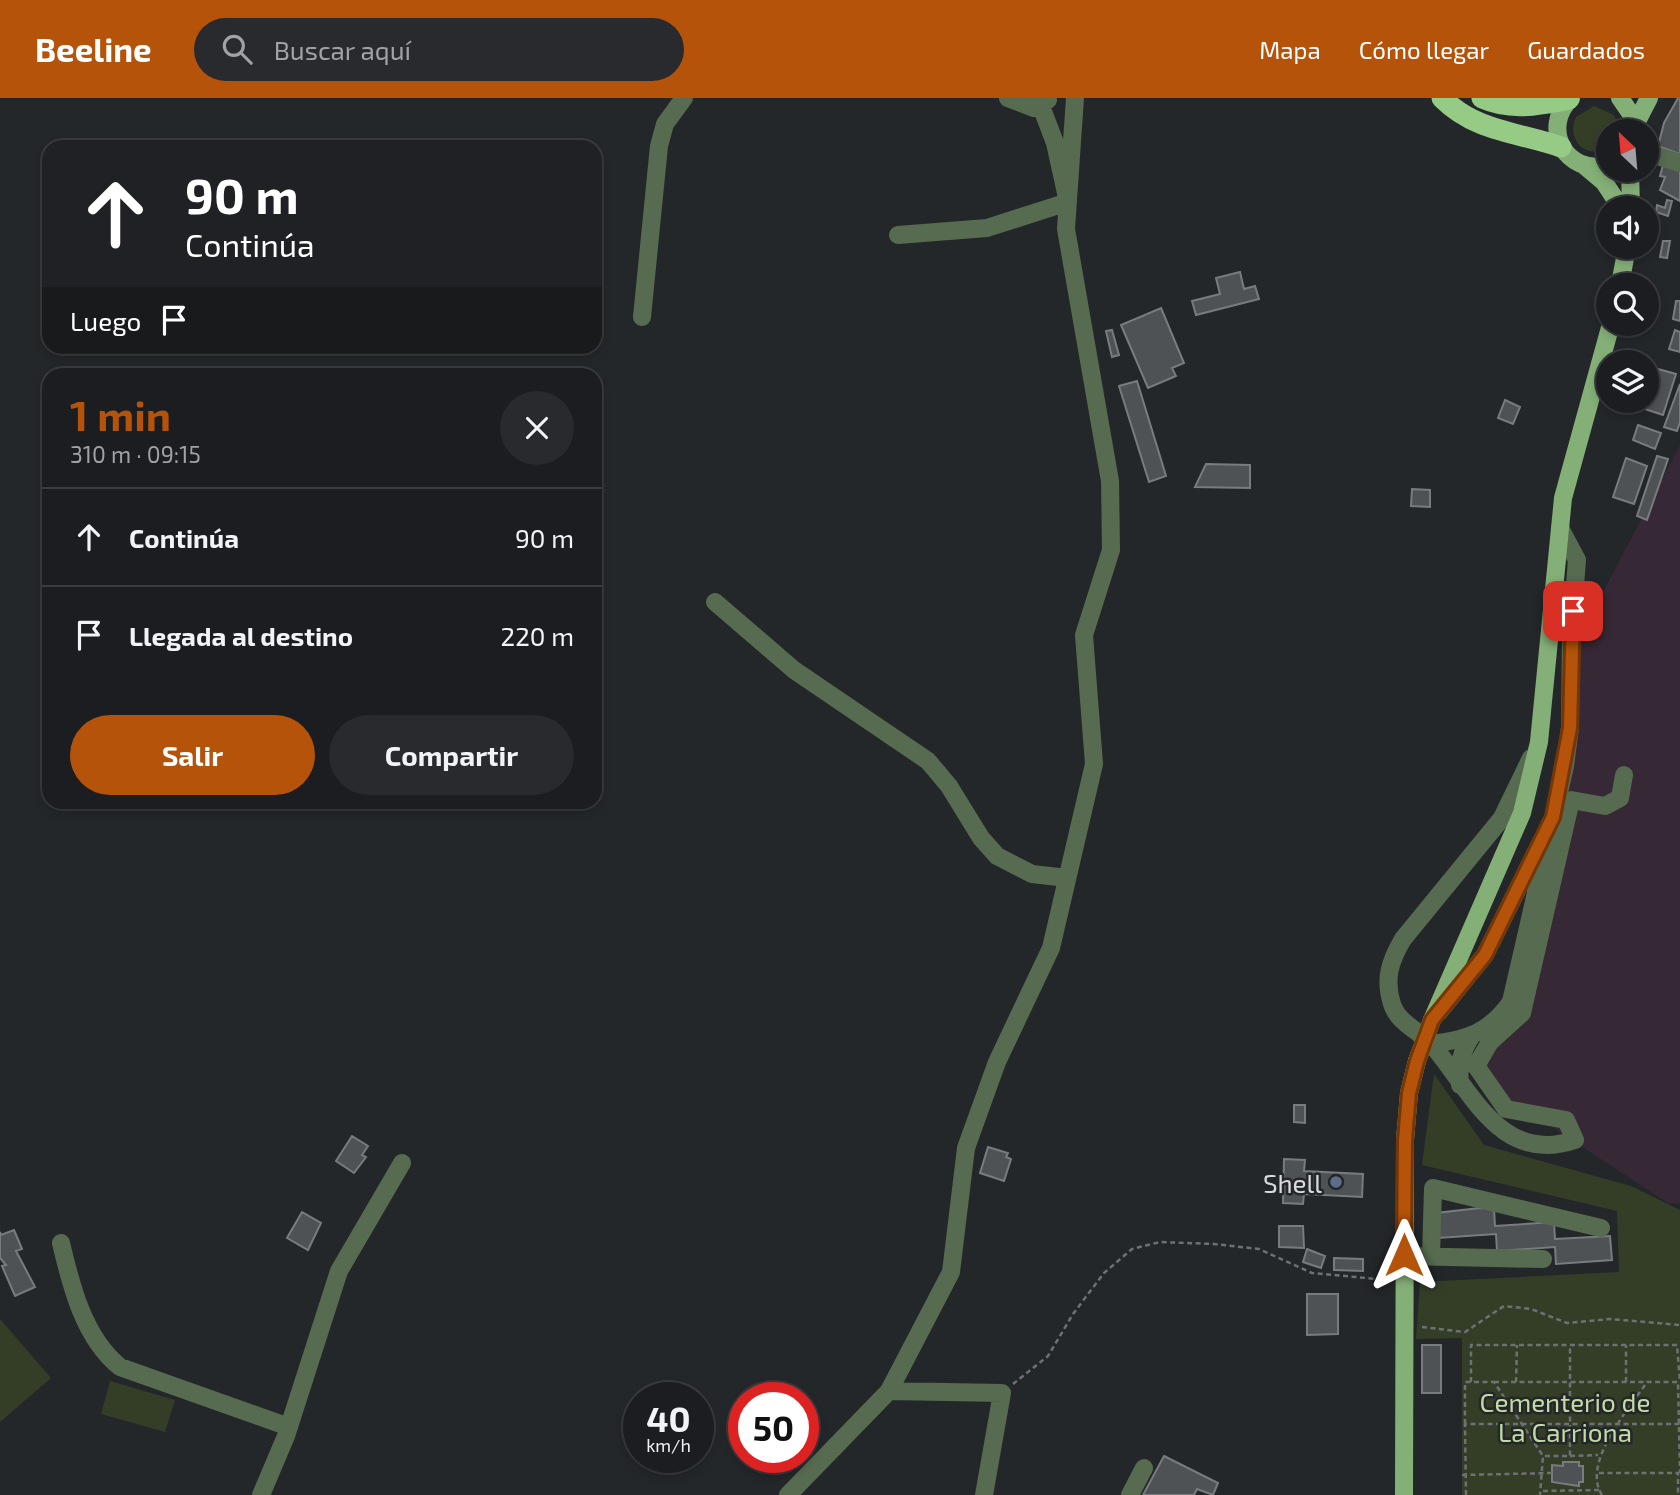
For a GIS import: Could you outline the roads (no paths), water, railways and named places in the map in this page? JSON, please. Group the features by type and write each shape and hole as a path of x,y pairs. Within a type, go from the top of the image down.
{"highway":[{"path":"1442,98 1468,119 1488,129 1561,147"},
{"path":"1482,98 1497,105 1512,107 1570,99"}],"main road":[{"path":"1620,98 1628,107 1631,119"},
{"path":"1639,119 1649,98"},
{"path":"1570,99 1562,107 1556,127 1561,147 1575,162 1585,166 1604,181 1613,196"},
{"path":"1585,166 1596,166"},
{"path":"1404,1495 1405,1140 1409,1093 1432,1020 1522,813 1539,742 1563,498 1608,336"}],"street":[{"path":"642,317 659,146 666,124 684,98"},
{"path":"1008,98 1034,108 1043,101 1068,202"},
{"path":"788,1495 889,1391 951,1272 966,1148 997,1062 1051,948 1094,764 1084,635 1111,550 1110,481 1066,229 1075,98"},
{"path":"1659,157 1680,163"},
{"path":"898,235 987,228 1068,202"},
{"path":"1432,1044 1455,1041 1472,1035 1498,1021 1511,1002 1553,817 1570,728 1570,636 1577,560 1560,528"},
{"path":"715,602 794,670 928,761 949,786 981,838 997,856 1032,874 1068,878"},
{"path":"1539,742 1502,818 1403,939 1390,961 1387,986 1393,1009 1413,1030 1432,1044 1460,1085 1489,1120 1515,1138 1552,1148 1575,1140 1566,1120 1506,1109 1476,1066 1490,1042 1522,1013 1571,800 1605,806 1620,799 1624,775"},
{"path":"1432,1020 1485,955 1553,817"},
{"path":"1470,859 1480,852 1490,853 1501,863"},
{"path":"1460,1085 1458,1068 1472,1035"},
{"path":"261,1495 289,1427 339,1271 402,1163"},
{"path":"1431,1256 1433,1188 1601,1228"},
{"path":"61,1244 72,1287 93,1334 107,1356 120,1367 289,1427"},
{"path":"1404,1255 1543,1259"},
{"path":"889,1391 1002,1393 984,1495"},
{"path":"1130,1495 1144,1468"}],"place":[{"name":"Shell","path":"1336,1182"}],"park label":[{"name":"Cementerio de La Carriona","path":"1565,1416"}]}
